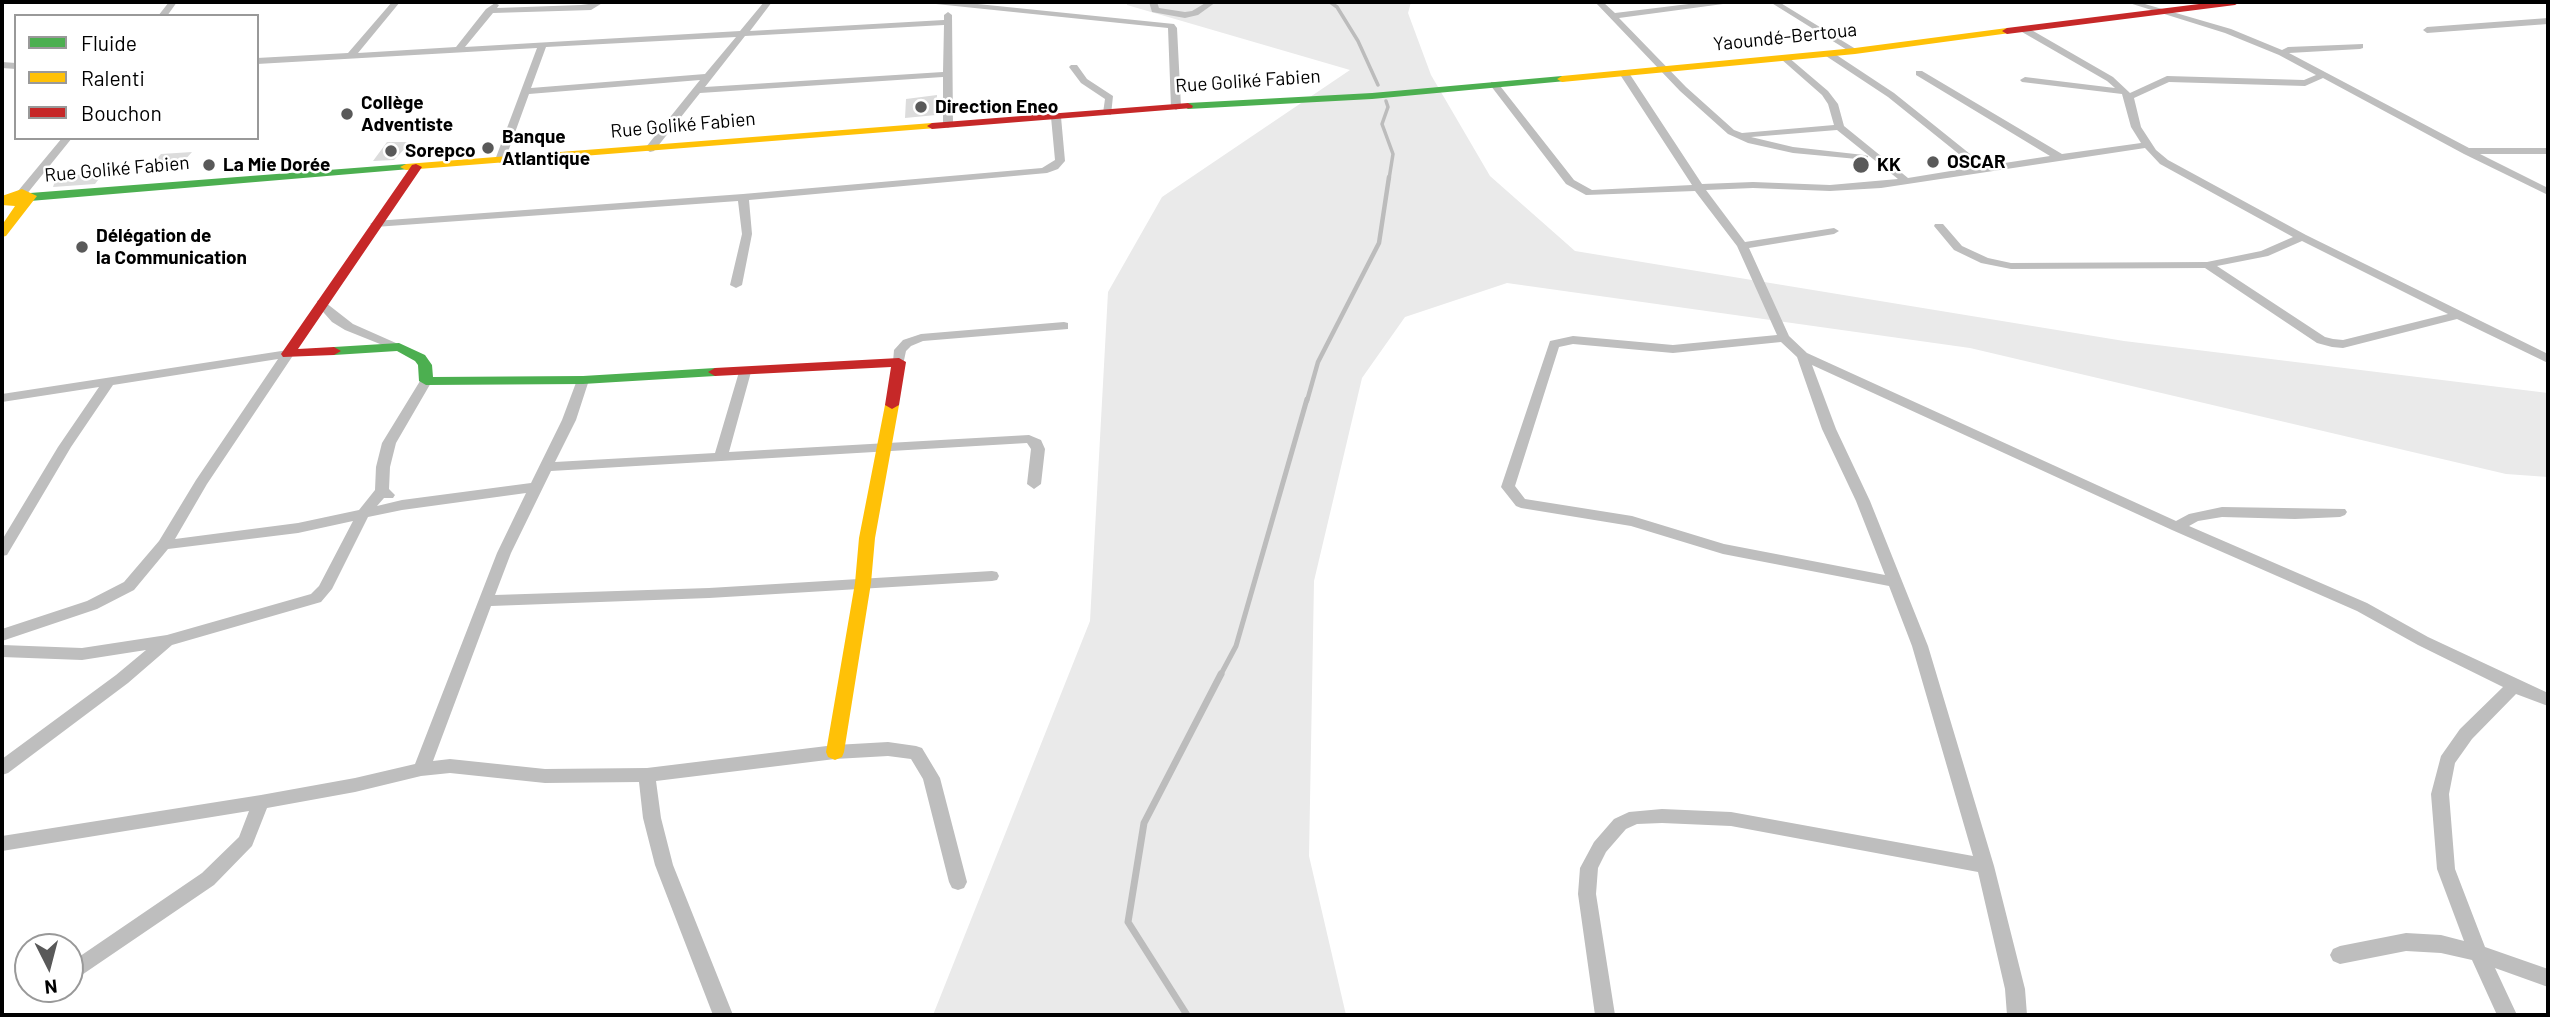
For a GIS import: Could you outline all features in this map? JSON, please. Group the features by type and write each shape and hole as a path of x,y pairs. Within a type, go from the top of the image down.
{"main road":[{"name":"Yaoundé-Bertoua","path":"1339,96 1666,71 1785,59 2235,2"},
{"name":"Rue Goliké Fabien","path":"3,201 26,197 1339,96"},
{"path":"288,354 416,167"},
{"path":"2,233 26,197"},
{"path":"288,354 399,347 420,358 428,373 426,381 583,380 899,362 886,446 867,538 863,583 835,752"}],"street":[{"path":"351,55 396,2"},
{"path":"458,50 497,2"},
{"path":"489,11 581,8 600,2"},
{"path":"650,149 768,2"},
{"path":"936,2 1038,6 1171,26 1176,107"},
{"path":"1153,2 1155,10 1185,15 1202,10 1212,2"},
{"path":"1599,2 1666,71 1731,132 1793,150 1864,158"},
{"path":"1613,16 1723,2"},
{"path":"1774,2 1855,51"},
{"path":"2130,2 2228,31 2282,52 2548,192"},
{"path":"948,125 949,3"},
{"path":"2427,30 2548,21"},
{"path":"259,61 948,22"},
{"path":"2025,30 2110,79 2127,95 2136,127 2146,145 2164,162 2302,237 2548,359"},
{"path":"500,160 542,46"},
{"path":"2282,52 2360,46"},
{"path":"1829,54 1891,95 1983,169"},
{"path":"1785,59 1825,93 1833,104 1839,127 1906,181"},
{"path":"1074,66 1084,81 1110,98 1108,113"},
{"path":"1624,73 1699,188 1742,246 1784,338 1803,356 2177,527 2362,607 2423,641 2548,700"},
{"path":"698,90 948,74"},
{"path":"1919,74 2059,157"},
{"path":"2025,80 2127,95 2167,79 2305,83 2325,75"},
{"path":"526,91 708,77"},
{"path":"1494,84 1570,181 1590,193 1619,194 1753,186 1830,188 1906,181 2146,145"},
{"path":"375,224 743,197 1042,171 1054,167 1060,161 1056,117"},
{"path":"1741,135 1839,127"},
{"path":"26,197 66,140"},
{"path":"2467,151 2548,151"},
{"path":"1583,200 1609,198 1619,194"},
{"path":"736,285 747,234 743,197"},
{"path":"1939,226 1958,248 1970,256 2011,266 2207,265 2264,254 2302,237"},
{"path":"1742,246 1834,231"},
{"path":"2207,265 2320,340 2332,343 2343,344 2458,315"},
{"path":"321,303 336,319 349,327 399,347"},
{"path":"899,362 900,350 906,343 920,338 1064,326"},
{"path":"1784,338 1673,349 1573,340 1554,344 1508,487 1521,503 1632,521 1723,549 1895,582"},
{"path":"2,398 288,354"},
{"path":"2,635 92,605 129,586 164,545 201,483 288,354"},
{"path":"1803,356 1829,429 1863,500 1920,646 1985,866 2015,989 2017,1015"},
{"path":"721,456 745,372"},
{"path":"421,769 504,553 569,420 583,380"},
{"path":"2,551 109,381"},
{"path":"2,651 82,654 167,641 316,598 325,589 363,514 382,491 383,467 389,443 426,381"},
{"path":"547,467 1029,439 1036,443 1038,449 1034,484"},
{"path":"164,545 298,528 402,505 537,487"},
{"path":"382,491 402,505"},
{"path":"2177,527 2194,517 2222,512 2340,512"},
{"path":"487,601 709,593 992,576"},
{"path":"2,768 122,679 167,641"},
{"path":"2507,1015 2478,953 2446,869 2440,794 2446,761 2466,734 2514,686"},
{"path":"2,843 261,802 355,785 421,769 450,766 545,776 647,775 835,752 888,749 916,753 931,778 958,882"},
{"path":"647,775 652,818 664,865 723,1015"},
{"path":"84,964 208,879 246,841 261,802"},
{"path":"1605,1015 1587,894 1589,868 1600,847 1620,824 1635,817 1731,819 1985,866"},
{"path":"2340,955 2406,942 2441,944 2478,953 2548,978"}],"shaded area":[{"path":"1127,2 1411,2 1408,13 1431,75 1490,176 1575,251 2124,341 2548,393 2548,477 2506,474 1970,348 1507,283 1405,317 1362,378 1314,581 1309,856 1346,1015 933,1015 1090,621 1108,292 1162,197 1350,70 1127,5"}],"building":[{"name":"Direction Eneo","path":"937,95 936,115 905,118 906,99"},
{"name":"Sorepco","path":"387,142 411,142 394,160 373,161"},
{"path":"192,152 175,171 144,173 161,154"},
{"path":"105,171 95,184 53,187 56,178"}],"waterway":[{"path":"1330,2 1337,7 1358,41 1378,85"},
{"path":"1386,101 1388,107 1382,124 1393,154 1389,179"},
{"path":"1307,401 1318,362 1379,243 1389,177"},
{"path":"1220,676 1236,646 1307,399"},
{"path":"1187,1015 1128,922 1144,823 1221,674"}],"traffic: fast":[{"path":"1188,106 1372,96 1562,79"},
{"path":"30,197 406,167"},
{"path":"334,351 399,347 420,358 425,365 426,381 583,380 715,372"}],"traffic: slow":[{"path":"1562,79 1855,51 2007,31"},
{"path":"406,167 932,126"},
{"path":"22,193 31,196 18,203 3,202 7,197 22,193"},
{"path":"2,233 26,200"},
{"path":"835,752 863,583 867,538 892,405"}],"traffic: jam":[{"path":"2007,31 2235,2"},
{"path":"932,126 1188,106"},
{"path":"334,351 288,354 416,167"},
{"path":"715,372 899,362 892,405"}],"place":[{"name":"Direction Eneo","path":"921,107"},
{"name":"Collège Adventiste","path":"347,114"},
{"name":"Banque Atlantique","path":"488,148"},
{"name":"Sorepco","path":"391,151"},
{"name":"OSCAR","path":"1933,162"},
{"name":"La Mie Dorée","path":"209,165"},
{"name":"KK","path":"1861,165"},
{"name":"Délégation de la Communication","path":"82,247"}]}
